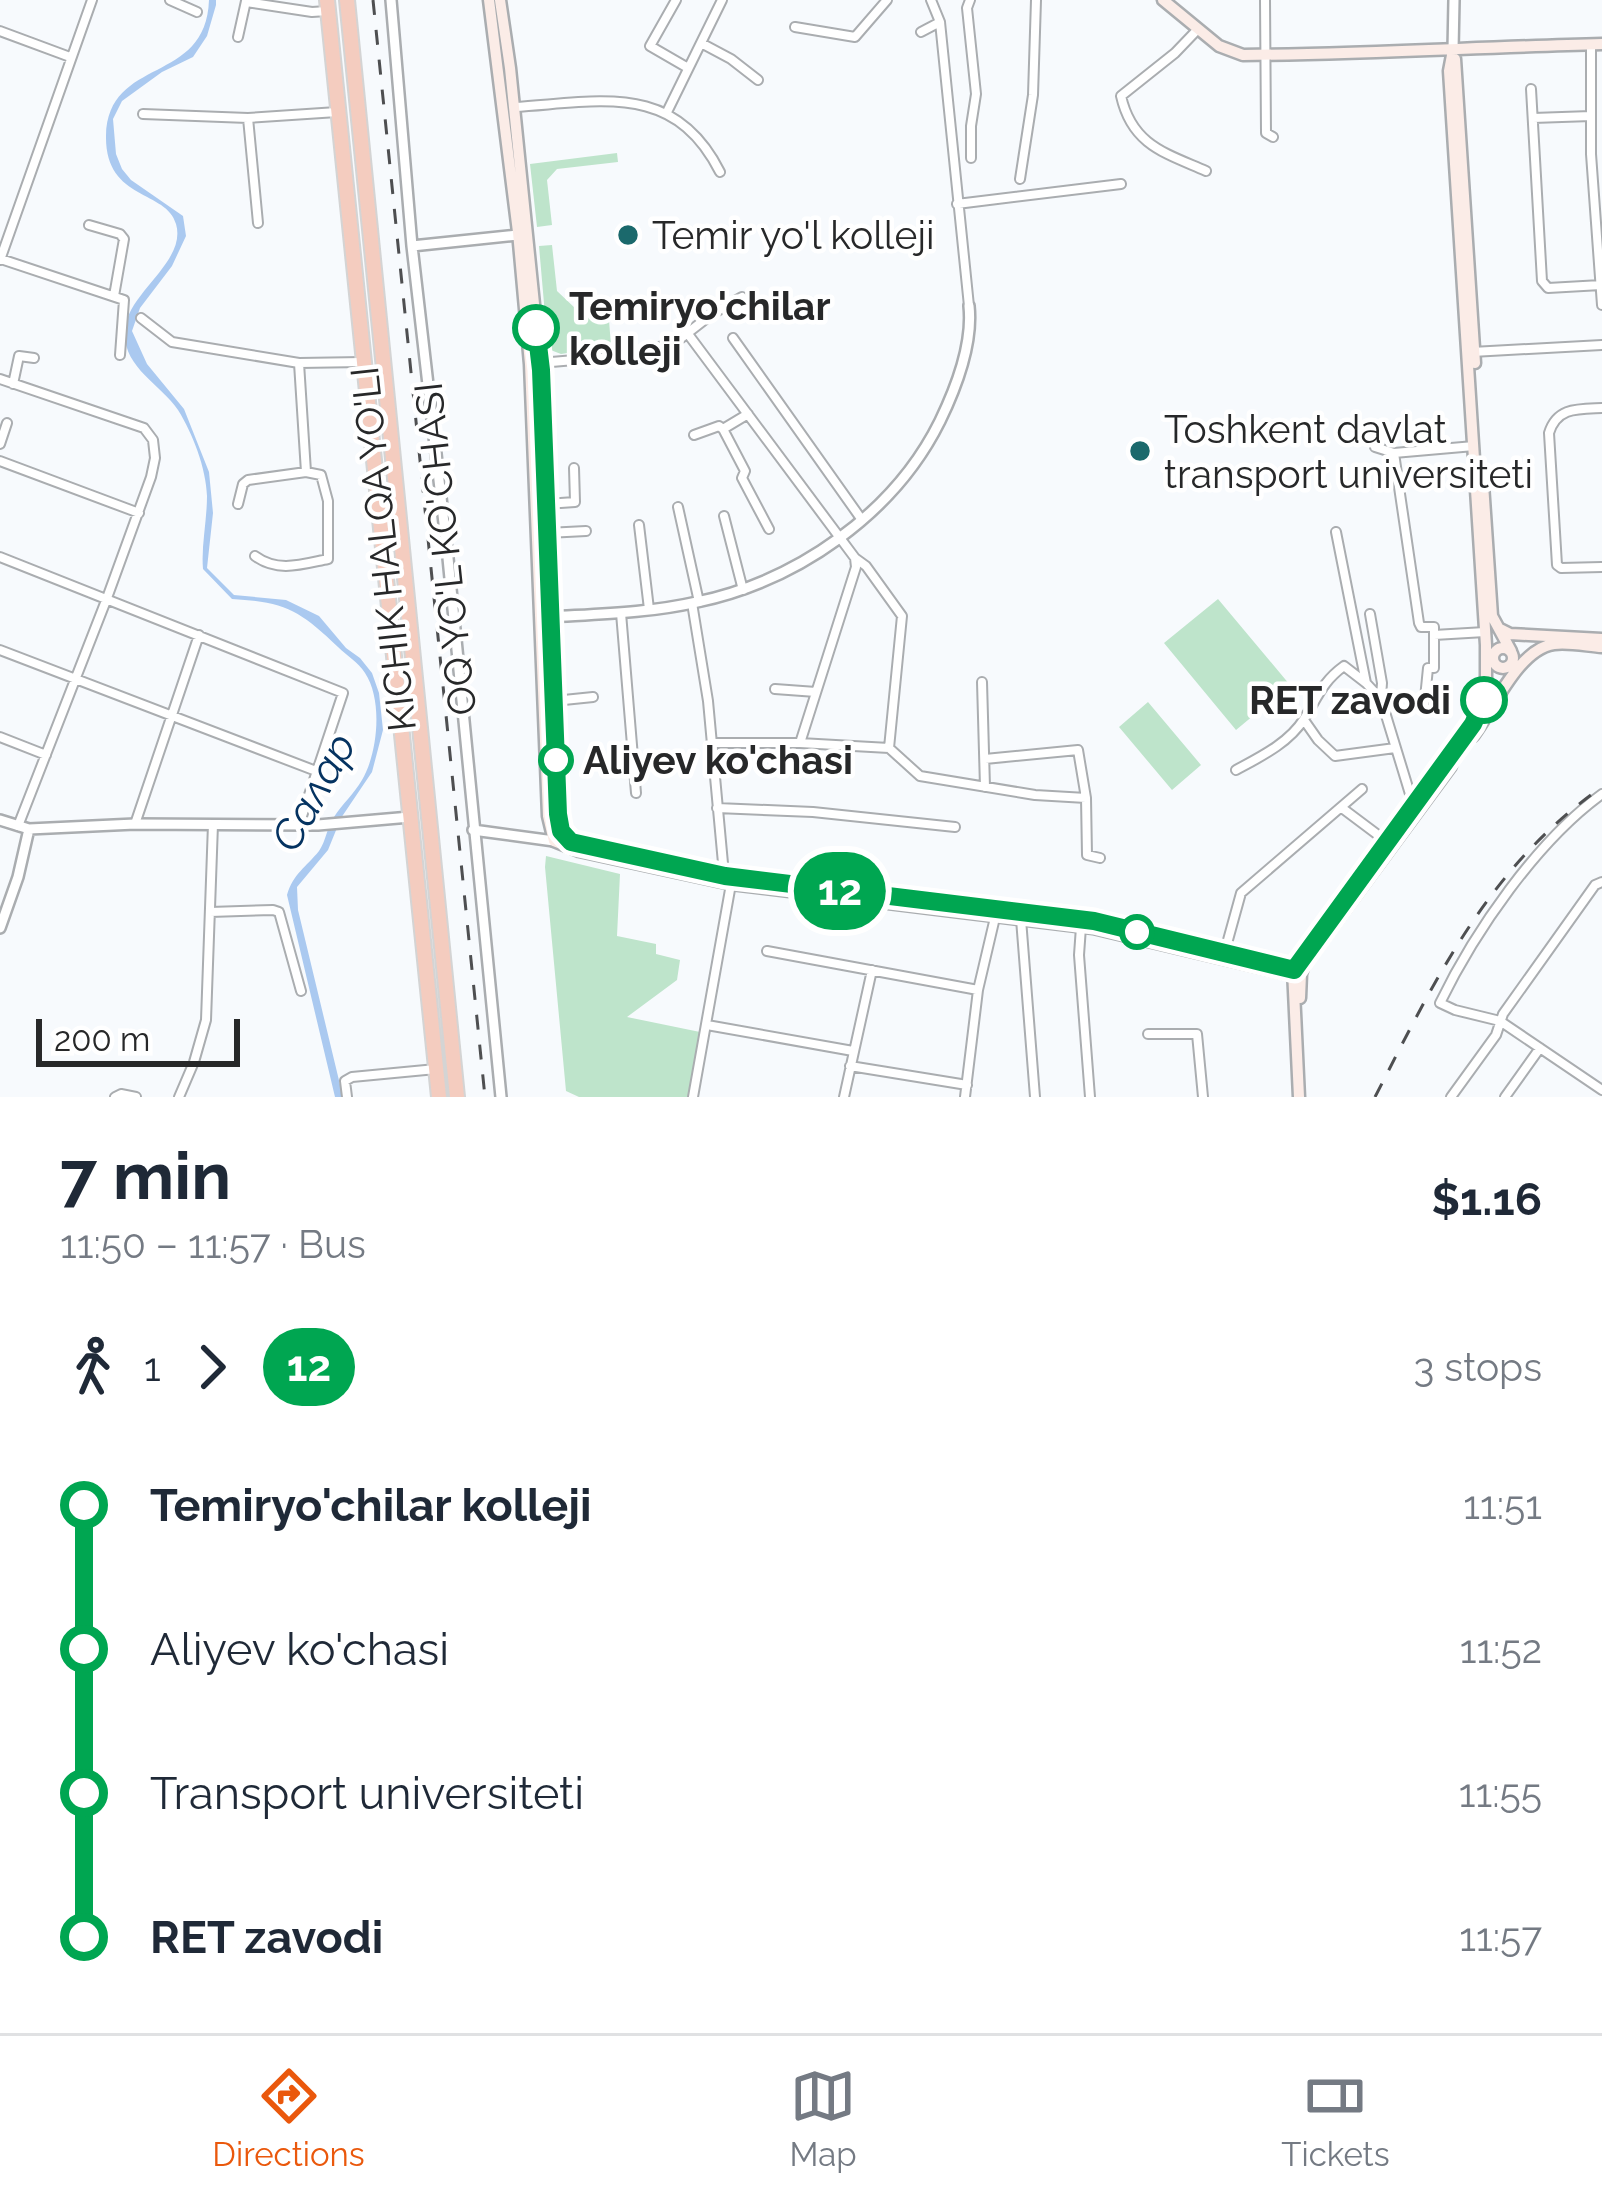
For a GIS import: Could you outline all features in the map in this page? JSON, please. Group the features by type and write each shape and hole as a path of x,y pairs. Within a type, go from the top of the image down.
{"highway":[{"name":"KICHIK HALQA YO'LI","path":"346,0 457,1097"},
{"name":"KICHIK HALQA YO'LI","path":"327,6 440,1097"},
{"path":"410,817 427,815"}],"main road":[{"path":"1163,0 1232,53 1596,44"},
{"path":"495,1 546,504 546,618 554,701 548,816 554,842"},
{"path":"1296,973 1420,801 1475,721 1484,700 1488,633 1449,71 1453,50"},
{"path":"1471,352 1488,633 1504,654 1505,686"},
{"path":"535,363 551,751 559,822 562,834 571,842"},
{"path":"1488,633 1559,640"},
{"path":"1488,633 1504,654 1528,658"},
{"path":"1486,676 1504,654 1527,639 1602,643"},
{"path":"1302,1097 1296,973 1386,841 1481,726 1505,686 1528,658 1559,640"},
{"path":"554,842 571,842 728,880"},
{"path":"554,842 728,880 1089,925 1296,973"},
{"path":"996,912 1089,925"}],"street":[{"path":"92,0 0,259 124,300 120,355"},
{"path":"170,0 197,11"},
{"name":"OQ YO'L KO'CHASI","path":"391,0 412,246 501,1097"},
{"path":"676,0 650,46 688,68"},
{"path":"667,112 720,3 708,0"},
{"path":"795,27 855,37 887,0"},
{"path":"546,618 695,603 743,590 805,560 862,520 905,478 938,426 970,328 940,22 931,0"},
{"path":"970,0 976,94 971,158"},
{"path":"1019,179 1033,95 1036,0"},
{"path":"1265,0 1266,133 1273,136"},
{"path":"1453,50 1454,0"},
{"path":"238,37 246,1 311,12 327,6"},
{"path":"921,32 940,22"},
{"path":"1198,29 1121,96 1126,117 1149,145 1206,171"},
{"path":"0,31 70,57"},
{"path":"701,43 758,80"},
{"path":"1596,44 1591,116 1602,305"},
{"path":"1532,89 1542,281 1548,288 1601,286"},
{"path":"509,107 611,101 667,112 695,134 720,172"},
{"path":"143,114 248,118 338,112"},
{"path":"1533,118 1591,116"},
{"path":"248,118 259,224"},
{"path":"957,204 1120,184"},
{"path":"89,225 123,236 114,296"},
{"path":"412,246 522,234"},
{"path":"535,363 632,355 676,342 742,297"},
{"path":"141,318 172,342 298,363 364,362"},
{"path":"688,334 903,618 890,748"},
{"path":"733,338 862,520"},
{"path":"1471,352 1602,345"},
{"path":"14,384 19,356 34,358"},
{"path":"298,363 306,472"},
{"path":"0,379 144,428 153,440 155,458 140,513 46,754 23,827 18,877 0,928"},
{"path":"1602,408 1561,413 1549,433 1557,565 1602,567"},
{"path":"723,429 748,414"},
{"path":"0,444 7,423"},
{"path":"694,435 719,426 723,429 769,529"},
{"path":"1375,447 1394,453 1474,446"},
{"path":"1394,453 1419,622 1434,627 1434,668 1428,668 1424,708"},
{"path":"0,461 140,513"},
{"path":"546,504 575,502 574,468"},
{"path":"238,504 248,480 306,472 321,475 328,501 328,559 278,567 255,556"},
{"path":"678,507 695,603 728,880 693,1097"},
{"path":"724,516 743,590"},
{"path":"639,525 649,609"},
{"path":"547,533 586,531"},
{"path":"1336,532 1366,683"},
{"path":"0,557 343,693 299,825"},
{"path":"800,743 855,558"},
{"path":"621,613 636,793"},
{"path":"1370,614 1381,699 1410,794 1420,801"},
{"path":"1434,635 1488,633"},
{"path":"135,824 199,635"},
{"path":"0,650 316,771"},
{"path":"1236,770 1267,754 1294,732 1328,678 1344,666 1381,699"},
{"path":"982,682 985,787"},
{"path":"775,689 816,692"},
{"path":"554,701 593,697"},
{"path":"1304,720 1335,756 1395,748"},
{"path":"0,737 46,754"},
{"path":"711,743 890,748 920,776 1034,795 1086,797"},
{"path":"986,759 1075,749 1080,754 1086,797 1087,855 1100,858"},
{"path":"1224,956 1241,893 1362,789"},
{"path":"1586,1097 1599,1088 1500,1021 1440,1003 1454,973 1516,884 1562,826 1602,794"},
{"path":"717,808 955,826"},
{"path":"1342,808 1386,841"},
{"path":"0,820 23,827 299,825 410,817"},
{"path":"179,1097 206,1020 213,824"},
{"path":"473,830 554,842"},
{"path":"1451,1097 1595,885 1602,882"},
{"path":"210,913 279,912 301,991"},
{"path":"965,1097 978,990 996,912"},
{"path":"1021,918 1035,1097"},
{"path":"1089,925 1078,956 1090,1097"},
{"path":"767,951 978,990"},
{"path":"844,1097 872,970"},
{"path":"707,1024 854,1051"},
{"path":"1148,1034 1197,1034 1203,1097"},
{"path":"1505,1097 1540,1048"},
{"path":"850,1066 967,1084"},
{"path":"347,1097 345,1081 352,1077 436,1069"},
{"path":"115,1097 136,1097"}],"green space":[{"path":"617,153 618,162 557,169 547,180 552,225 537,227 530,164"},
{"path":"552,245 557,291 576,309 608,307 611,346 561,354 548,349 539,246"},
{"path":"1218,599 1290,685 1236,730 1164,643"},
{"path":"1148,702 1201,765 1172,790 1119,727"},
{"path":"546,856 620,874 617,936 656,944 656,954 680,960 677,980 627,1017 700,1032 688,1097 579,1097 566,1091"}],"water":[{"name":"Салар","path":"209,0 216,0 216,5 207,36 193,57 122,101 113,119 122,169 183,216 186,236 172,266 140,308 132,331 147,364 184,409 209,472 213,513 207,568 234,595 286,600 319,616 372,673 379,693 383,730 372,772 341,818 328,850 297,887 298,910 343,1097 335,1097 287,895 367,769 376,726 371,684 359,666 302,617 279,606 232,599 203,569 207,496 198,452 178,410 135,364 125,342 129,315 166,264 177,238 170,213 115,172 106,136 111,110 139,80 192,46 204,27"}],"railway":[{"path":"373,0 485,1097"},
{"path":"1375,1097 1444,967 1497,888 1562,818 1602,787"}],"bus line":[{"name":"12","path":"536,328 558,814 561,831 571,842 725,876 1094,921 1294,970 1473,724 1484,700"}],"place":[{"name":"Temir yo'l kolleji","path":"628,235"},
{"name":"Temiryo'chilar kolleji","path":"536,328"},
{"name":"Toshkent davlat transport universiteti","path":"1140,451"},
{"name":"RET zavodi","path":"1484,700"},
{"name":"Aliyev ko'chasi","path":"556,760"}]}
